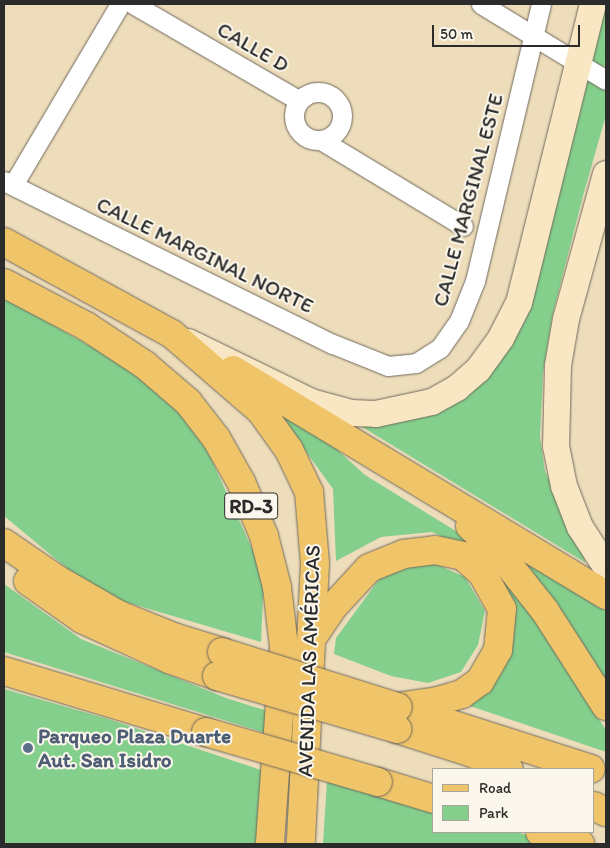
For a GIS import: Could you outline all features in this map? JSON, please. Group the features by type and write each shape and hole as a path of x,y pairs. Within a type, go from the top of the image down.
{"main road":[{"name":"AVENIDA LAS AMÉRICAS","path":"4,242 172,334 260,411 289,450 309,492 315,563 301,844"},
{"name":"RD-3","path":"4,283 86,326 145,366 188,402 216,438 241,482 264,536 277,587 284,647 270,844"},
{"path":"172,334 429,487 606,596"},
{"path":"429,487 500,554 544,611 606,706"},
{"path":"4,543 58,580 119,615 176,638 220,664"},
{"path":"311,639 332,608 369,568 404,554 436,550 463,556 482,573 502,609 498,650 480,681 462,694 438,701 397,718"},
{"path":"4,564 82,619 169,659 220,664 397,718 584,768"},
{"path":"4,671 432,798"},
{"path":"397,718 507,768"},
{"path":"543,833 580,844"}],"street":[{"path":"9,183 120,4"},
{"name":"CALLE D","path":"133,4 298,100"},
{"path":"481,4 606,80"},
{"name":"CALLE MARGINAL ESTE","path":"388,366 416,363 440,348 459,321 475,280 484,246 541,4"},
{"path":"172,334 311,402 351,413 376,414 432,402 457,388 478,370 502,338 519,303 593,4"},
{"name":"CALLE D","path":"320,91 331,95 339,104 342,116 340,127 332,136 321,140 309,139 299,133 294,122 293,110 298,100 308,93 320,91"},
{"name":"CALLE D","path":"321,140 463,226"},
{"path":"606,174 566,319 558,366 556,446 564,486 580,527 606,567"},
{"name":"CALLE MARGINAL NORTE","path":"9,183 333,344 388,366"}],"green space":[{"path":"602,4 606,4 606,67 588,61"},
{"path":"584,70 606,89 606,115 553,313 543,373 540,437 545,471 586,563 359,425 484,375"},
{"path":"4,298 158,384 208,452 264,575 261,642 98,594 4,516"},
{"path":"271,403 332,445 365,475 459,533 497,561 606,730 606,752 467,705 510,656 458,544 432,532 381,537 336,561 333,489"},
{"path":"520,558 606,611 606,686"},
{"path":"429,561 465,577 485,611 478,645 461,672 428,683 391,676 334,654 336,638 380,578"},
{"path":"4,584 81,639 226,698 274,713 272,735 4,652"},
{"path":"4,689 108,719 264,771 257,844 4,844"},
{"path":"327,780 432,805 432,833 520,833 556,844 323,844"}],"place":[{"name":"Parqueo Plaza Duarte Aut. San Isidro","path":"28,748"}]}
